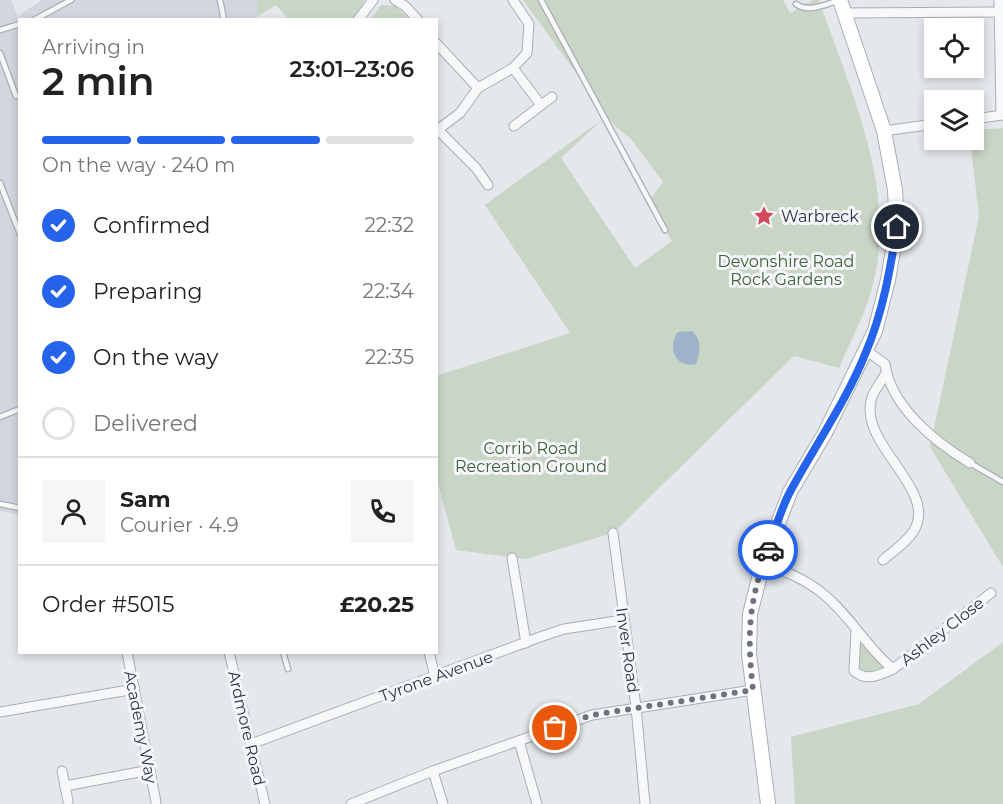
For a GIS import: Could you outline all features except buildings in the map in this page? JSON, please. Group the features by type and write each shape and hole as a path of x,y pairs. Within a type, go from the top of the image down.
{"main road":[{"path":"768,804 749,654 750,615 763,563 790,492 825,433 867,351 888,280 897,227 895,190 884,131 841,4"}],"street":[{"path":"360,18 374,0"},
{"path":"395,0 405,6 415,18"},
{"path":"438,129 459,113 478,88 513,68 527,52 530,29 528,21 513,0"},
{"path":"984,118 1002,115 999,0"},
{"path":"841,4 999,12"},
{"path":"438,45 478,88"},
{"path":"513,68 541,105"},
{"path":"514,126 552,97"},
{"path":"884,131 924,125"},
{"path":"438,131 476,168 488,185"},
{"path":"867,351 885,364 891,387 909,412 954,453 970,463"},
{"path":"883,561 913,532 919,510 898,464 885,450 873,429 872,397 886,373"},
{"path":"918,520 930,520"},
{"name":"Inver Road","path":"613,533 636,707 645,804"},
{"path":"512,558 526,643"},
{"name":"Ashley Close","path":"763,563 790,573 823,593 879,657 893,669"},
{"name":"Ashley Close","path":"856,631 854,671 865,677 878,676 893,669 991,593"},
{"name":"Tyrone Avenue","path":"251,744 564,629 623,620"},
{"name":"Academy Way","path":"127,654 156,802"},
{"name":"Ardmore Road","path":"229,654 265,804"},
{"path":"429,654 435,677"},
{"path":"0,712 135,689"},
{"path":"351,804 433,771 592,715 753,690"},
{"path":"519,741 537,804"},
{"path":"65,786 150,770"},
{"path":"62,771 68,801"},
{"path":"433,771 443,804"}],"lane":[{"path":"38,18 71,0"},
{"path":"220,0 224,18"},
{"path":"541,0 665,230"},
{"path":"796,4 803,9 811,9 841,4"},
{"path":"0,30 18,25"},
{"path":"0,53 16,96"},
{"path":"0,183 18,229"},
{"path":"0,417 18,410"},
{"path":"970,463 1003,482"},
{"path":"0,504 18,508"},
{"path":"284,654 288,669"}],"shaded area":[{"path":"0,0 11,0 18,16 42,0 258,0 257,18 18,18 18,515 0,511"}],"green space":[{"path":"258,0 365,0 354,18 287,18 276,5 258,16"},
{"path":"523,0 783,0 790,13 813,0 819,0 857,105 875,178 879,214 879,251 869,298 839,368 794,356 613,533 526,559 456,550 438,484 438,375 570,333 485,205 604,118 561,158 635,268 672,241 649,201 663,182 631,139 613,124"},
{"path":"381,5 395,6 408,18 372,18"},
{"path":"1003,128 1003,567 930,447 979,216 971,150 984,150 984,129"},
{"path":"856,631 893,669 859,675"},
{"path":"1003,642 1003,804 795,804 791,737 919,704"}],"water":[{"path":"692,331 698,339 700,350 696,364 689,365 678,360 673,344 678,332"}],"way so far":[{"path":"555,728 592,715 753,690 749,654 750,615 768,550"}],"place":[{"name":"Warbreck","path":"764,216"}],"route":[{"path":"768,550 790,492 825,433 865,356 875,331 888,280 897,227"}],"park label":[{"name":"Devonshire Road Rock Gardens","path":"786,270"},
{"name":"Corrib Road Recreation Ground","path":"531,457"}]}
